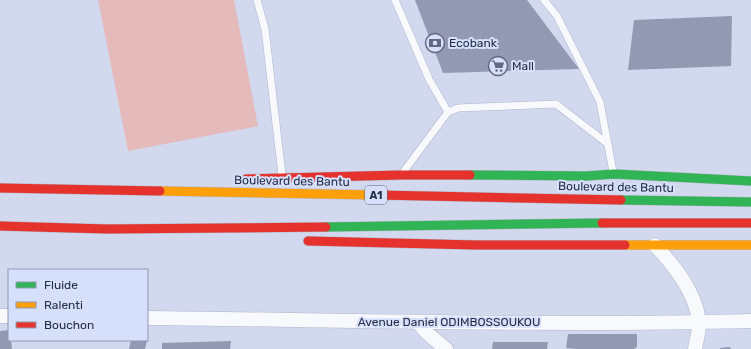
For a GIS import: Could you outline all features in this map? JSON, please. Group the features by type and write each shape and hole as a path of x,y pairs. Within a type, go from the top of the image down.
{"highway":[{"path":"234,179 401,175 586,176 614,174 751,180"},
{"path":"107,190 163,182"},
{"name":"Boulevard des Bantu","path":"0,188 751,202"},
{"path":"0,226 108,229 751,223"},
{"path":"108,229 157,238"},
{"path":"296,241 476,245 751,244"}],"street":[{"path":"655,245 675,267 692,294 699,323 695,349"},
{"name":"Avenue Daniel ODIMBOSSOUKOU","path":"148,318 418,322 751,322"},
{"path":"418,322 427,333 446,349"}],"lane":[{"path":"257,0 265,29 282,177"},
{"path":"395,0 428,79 448,112"},
{"path":"544,0 557,16 600,102 614,174"},
{"path":"401,175 448,112 458,108 556,104 608,144"}],"shaded area":[{"path":"98,0 234,0 258,126 128,151"}],"building":[{"path":"415,0 527,0 579,69 443,73"},
{"path":"732,16 731,66 628,70 634,20"},
{"path":"8,330 8,341 11,341 12,349 0,349 0,331"},
{"path":"568,334 637,334 637,347 634,349 566,348"},
{"path":"131,341 147,341 145,349 129,349"},
{"path":"231,341 230,349 162,349 162,343"},
{"path":"493,342 548,342 547,349 492,349"},
{"path":"730,347 731,349 720,349 720,348"}],"traffic: fast":[{"path":"470,175 586,176 614,174 751,181"},
{"path":"621,200 751,202"},
{"path":"326,227 602,223"}],"traffic: slow":[{"path":"160,191 377,195"},
{"path":"625,245 751,245"}],"traffic: jam":[{"path":"246,179 401,175 470,175"},
{"path":"0,188 160,191"},
{"path":"377,195 621,200"},
{"path":"602,223 751,223"},
{"path":"0,226 107,229 326,227"},
{"path":"308,241 476,245 625,245"}],"place":[{"name":"Ecobank","path":"435,43"},
{"name":"Mall","path":"498,66"}]}
